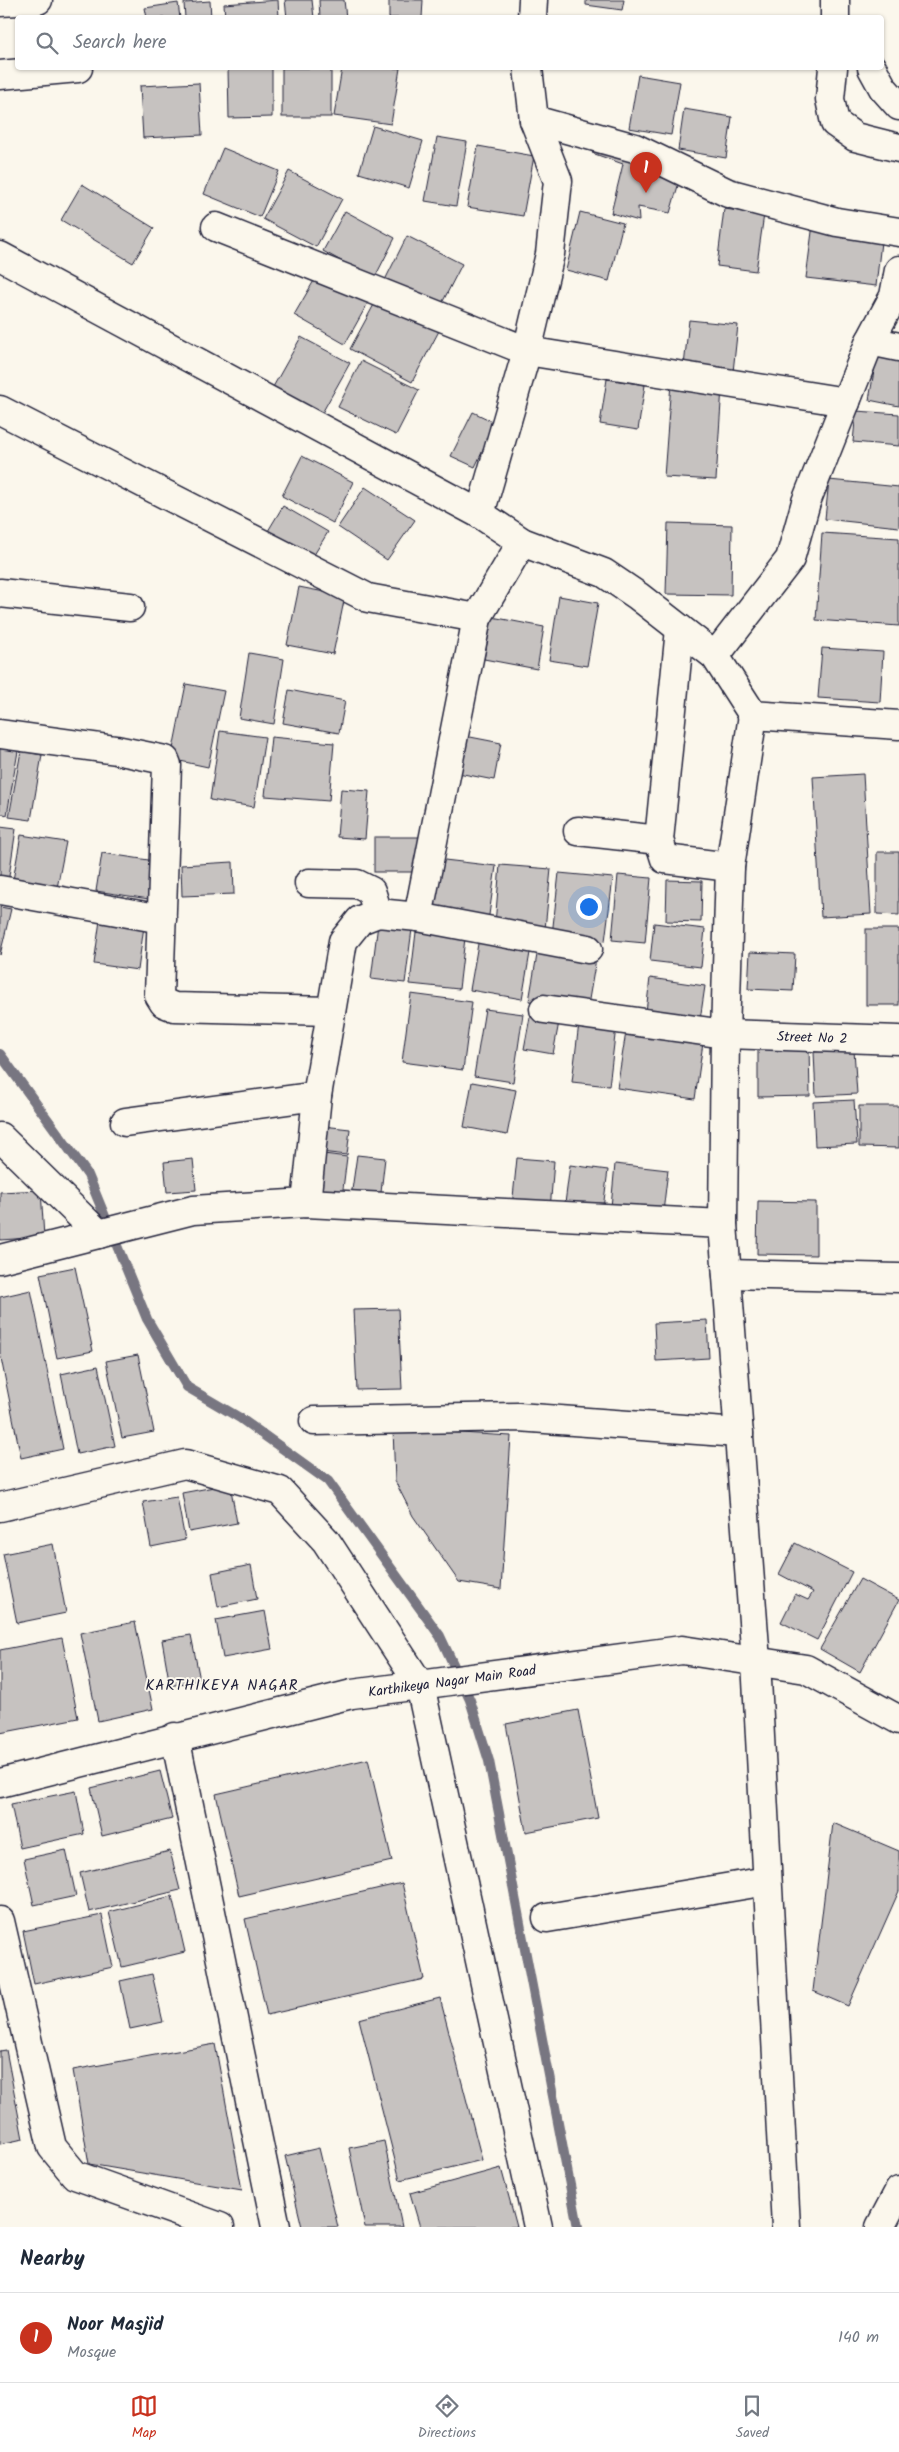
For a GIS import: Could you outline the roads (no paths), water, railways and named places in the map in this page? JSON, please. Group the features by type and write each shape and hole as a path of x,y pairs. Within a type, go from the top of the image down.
{"street":[{"path":"0,2 38,0"},
{"path":"532,15 533,0"},
{"path":"835,0 835,15"},
{"path":"0,75 56,70"},
{"path":"480,514 527,350 550,254 558,181 534,120 528,70"},
{"path":"833,70 830,99 835,123 856,137 899,148"},
{"path":"873,70 884,88 899,106"},
{"path":"534,120 635,148 728,193 837,222 899,232"},
{"path":"216,227 527,350 846,402"},
{"path":"0,256 480,514 522,542 604,573 715,656 753,715 730,867 725,1034 724,1224 756,1661 786,2227"},
{"path":"715,656 790,559 806,502 870,341 894,296 899,270"},
{"path":"870,341 899,347"},
{"path":"0,410 368,598 477,618"},
{"path":"418,917 477,618 522,542"},
{"path":"0,593 130,607"},
{"path":"680,629 658,840 665,859 730,867"},
{"path":"753,715 899,725"},
{"path":"0,734 116,750 165,760 167,765 159,995 164,1003 174,1007 331,1011"},
{"path":"578,831 658,840"},
{"path":"309,883 357,884 371,891 378,914"},
{"path":"0,890 162,919"},
{"path":"306,1203 317,1096 343,941 360,920 378,914 418,917 588,949"},
{"name":"Street No 2","path":"544,1009 725,1034 899,1040"},
{"path":"125,1122 317,1096"},
{"path":"0,1137 98,1234"},
{"path":"0,1259 193,1210 306,1203 724,1224"},
{"path":"727,1274 899,1278"},
{"path":"314,1421 518,1417 739,1433"},
{"path":"0,1507 185,1464 280,1491 326,1541 432,1684 538,2227"},
{"name":"Karthikeya Nagar Main Road","path":"0,1783 175,1737 352,1694 682,1650 806,1669 899,1720"},
{"path":"175,1737 276,2227"},
{"path":"547,1918 767,1881"},
{"path":"0,1921 12,2027 52,2147 75,2176 220,2227"},
{"path":"880,2227 899,2192"},
{"path":"784,2193 807,2227"}],"waterway":[{"path":"0,1054 88,1175 147,1319 187,1387 240,1418 328,1481 440,1636 470,1700 489,1761 578,2227"}],"place":[{"name":"Noor Masjid","path":"646,193"}],"district":[{"name":"KARTHIKEYA NAGAR","path":"222,1685"}]}
